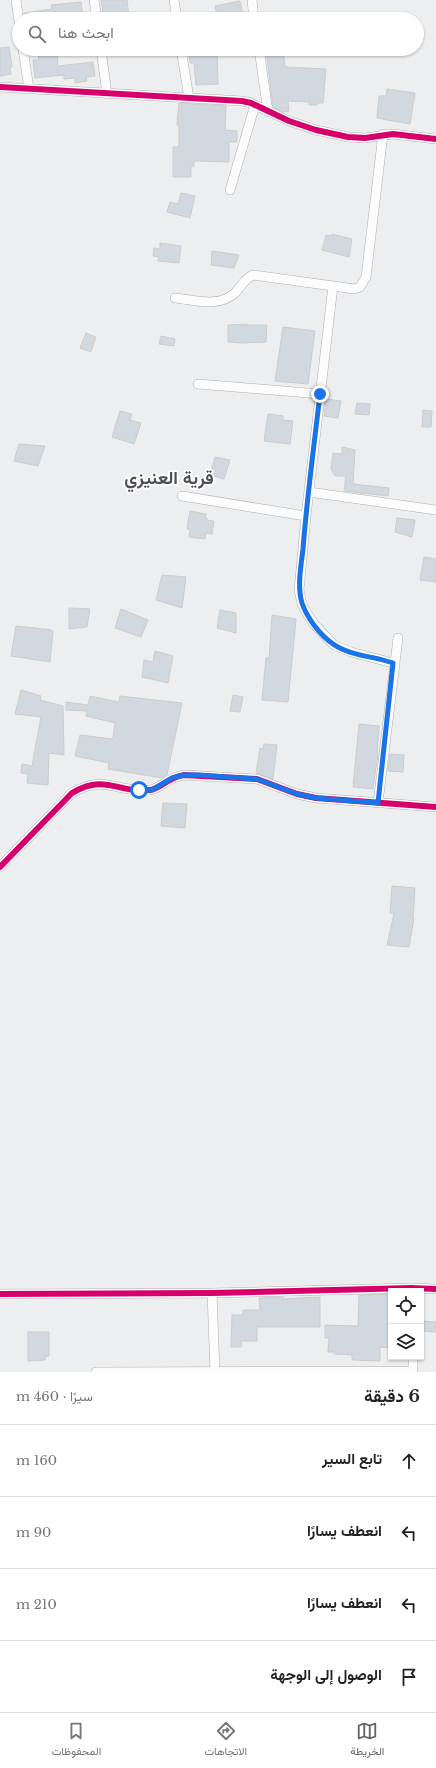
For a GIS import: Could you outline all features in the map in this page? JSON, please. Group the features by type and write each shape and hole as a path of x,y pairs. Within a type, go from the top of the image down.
{"street":[{"path":"16,0 18,12"},
{"path":"94,0 95,12"},
{"path":"174,0 176,12"},
{"path":"252,0 253,12"},
{"path":"24,56 29,89"},
{"path":"102,56 107,94"},
{"path":"182,56 189,98"},
{"path":"260,56 268,112"},
{"path":"0,87 242,101 255,105 289,121 316,130 348,137 365,138 383,134 402,134 436,139"},
{"path":"230,190 255,105"},
{"path":"175,298 215,303 224,301 237,291 248,277 253,275 333,286 354,288 360,287 366,277 383,134"},
{"path":"333,286 306,516 299,590 302,604 308,615 315,625 334,645 393,663"},
{"path":"198,384 320,394"},
{"path":"309,492 436,510"},
{"path":"182,496 306,516"},
{"path":"378,803 393,663 398,638"},
{"path":"0,867 72,793 83,787 100,783 139,790 152,790 172,778 184,775 257,779 297,794 316,798 436,807"},
{"path":"424,1289 436,1289"},
{"path":"0,1294 388,1290"},
{"path":"212,1293 215,1372"},
{"path":"96,1372 413,1371 412,1360"}],"building":[{"path":"101,0 127,0 128,12 103,12"},
{"path":"240,1 242,12 216,12 215,6"},
{"path":"81,2 82,12 31,12 52,9 51,5"},
{"path":"9,47 12,67 10,67 11,74 0,76 0,48"},
{"path":"38,56 57,56 58,66 93,62 95,76 86,77 87,81 75,83 75,78 64,79 64,75 35,78 33,60 39,60"},
{"path":"190,56 217,56 218,84 196,85 194,63 190,63"},
{"path":"267,56 284,56 285,67 326,69 323,103 309,105 309,102 288,101 289,111 283,112 273,107"},
{"path":"387,89 415,93 410,124 377,118 379,96 386,96"},
{"path":"179,103 226,106 225,130 237,131 237,142 229,142 229,162 194,161 194,166 191,166 191,177 173,177 173,147 179,147 179,125 177,125"},
{"path":"181,193 195,196 190,218 167,212 170,202 178,204"},
{"path":"332,234 352,239 349,257 322,250 326,235 332,236"},
{"path":"160,243 181,246 179,263 158,261 159,257 153,256 154,248 160,249"},
{"path":"212,251 239,255 234,268 211,265"},
{"path":"228,325 267,325 266,342 228,342"},
{"path":"283,327 315,331 308,384 275,381"},
{"path":"86,333 96,337 91,352 80,348"},
{"path":"161,336 175,339 174,346 159,344"},
{"path":"326,399 341,401 338,418 324,416"},
{"path":"357,403 370,404 369,415 355,414"},
{"path":"423,410 432,411 431,427 422,427"},
{"path":"120,411 132,414 130,420 141,423 134,444 112,437"},
{"path":"268,414 283,416 283,420 293,421 290,444 264,441"},
{"path":"19,444 45,446 38,466 14,461"},
{"path":"342,447 355,450 353,484 389,488 388,496 344,491 346,476 335,476 331,469 333,453 342,454"},
{"path":"215,457 230,460 224,479 210,475"},
{"path":"190,511 206,514 205,518 207,518 207,520 214,521 212,534 206,533 205,539 189,537 190,529 187,529"},
{"path":"397,518 415,520 412,537 395,532"},
{"path":"424,557 436,559 436,582 420,580"},
{"path":"162,575 186,577 182,608 156,600"},
{"path":"69,608 90,609 87,627 69,629"},
{"path":"121,609 148,620 141,637 115,628"},
{"path":"220,610 236,613 236,633 217,628"},
{"path":"272,615 296,619 288,702 262,700 266,658 269,658"},
{"path":"16,626 52,630 50,662 11,656"},
{"path":"155,651 173,656 168,683 142,677 144,660 153,662"},
{"path":"21,690 41,696 40,700 63,706 64,755 49,753 48,785 27,783 28,774 21,773 22,764 32,766 41,717 15,714"},
{"path":"233,695 243,697 240,712 230,711"},
{"path":"90,696 119,702 120,696 182,703 167,775 162,778 108,769 109,763 75,756 80,735 113,739 115,723 86,716 87,711 66,710 66,702 88,705"},
{"path":"359,724 379,726 378,753 373,789 353,787"},
{"path":"264,744 277,745 273,779 256,773 260,748 263,749"},
{"path":"390,754 404,755 403,772 388,771"},
{"path":"163,803 187,804 185,828 161,826"},
{"path":"392,886 415,888 414,918 409,947 387,945 394,913 390,913"},
{"path":"388,1294 388,1348 380,1347 380,1361 352,1360 352,1355 334,1354 334,1352 328,1352 329,1338 325,1338 325,1325 358,1326 359,1295"},
{"path":"283,1297 283,1299 320,1297 320,1327 257,1327 257,1341 241,1341 241,1347 231,1347 232,1315 243,1315 243,1310 260,1310 259,1298"},
{"path":"424,1321 436,1322 436,1332 424,1331"},
{"path":"28,1332 49,1332 49,1356 45,1356 45,1360 28,1361"}],"cycle path":[{"path":"0,87 242,101 251,103 289,121 316,130 348,137 365,138 393,134 436,139"},
{"path":"0,867 72,793 84,787 94,785 103,784 129,789 150,790 159,787 173,778 184,775 257,779 297,794 316,798 436,807"},
{"path":"0,1294 212,1293 411,1288 436,1289"}],"district":[{"name":"قرية العنيزي","path":"169,478"}],"route":[{"path":"139,790 152,790 172,778 184,775 199,775 257,779 297,794 316,798 378,803 393,663 351,652 334,645 326,638 308,615 302,604 299,590 320,394"}]}
